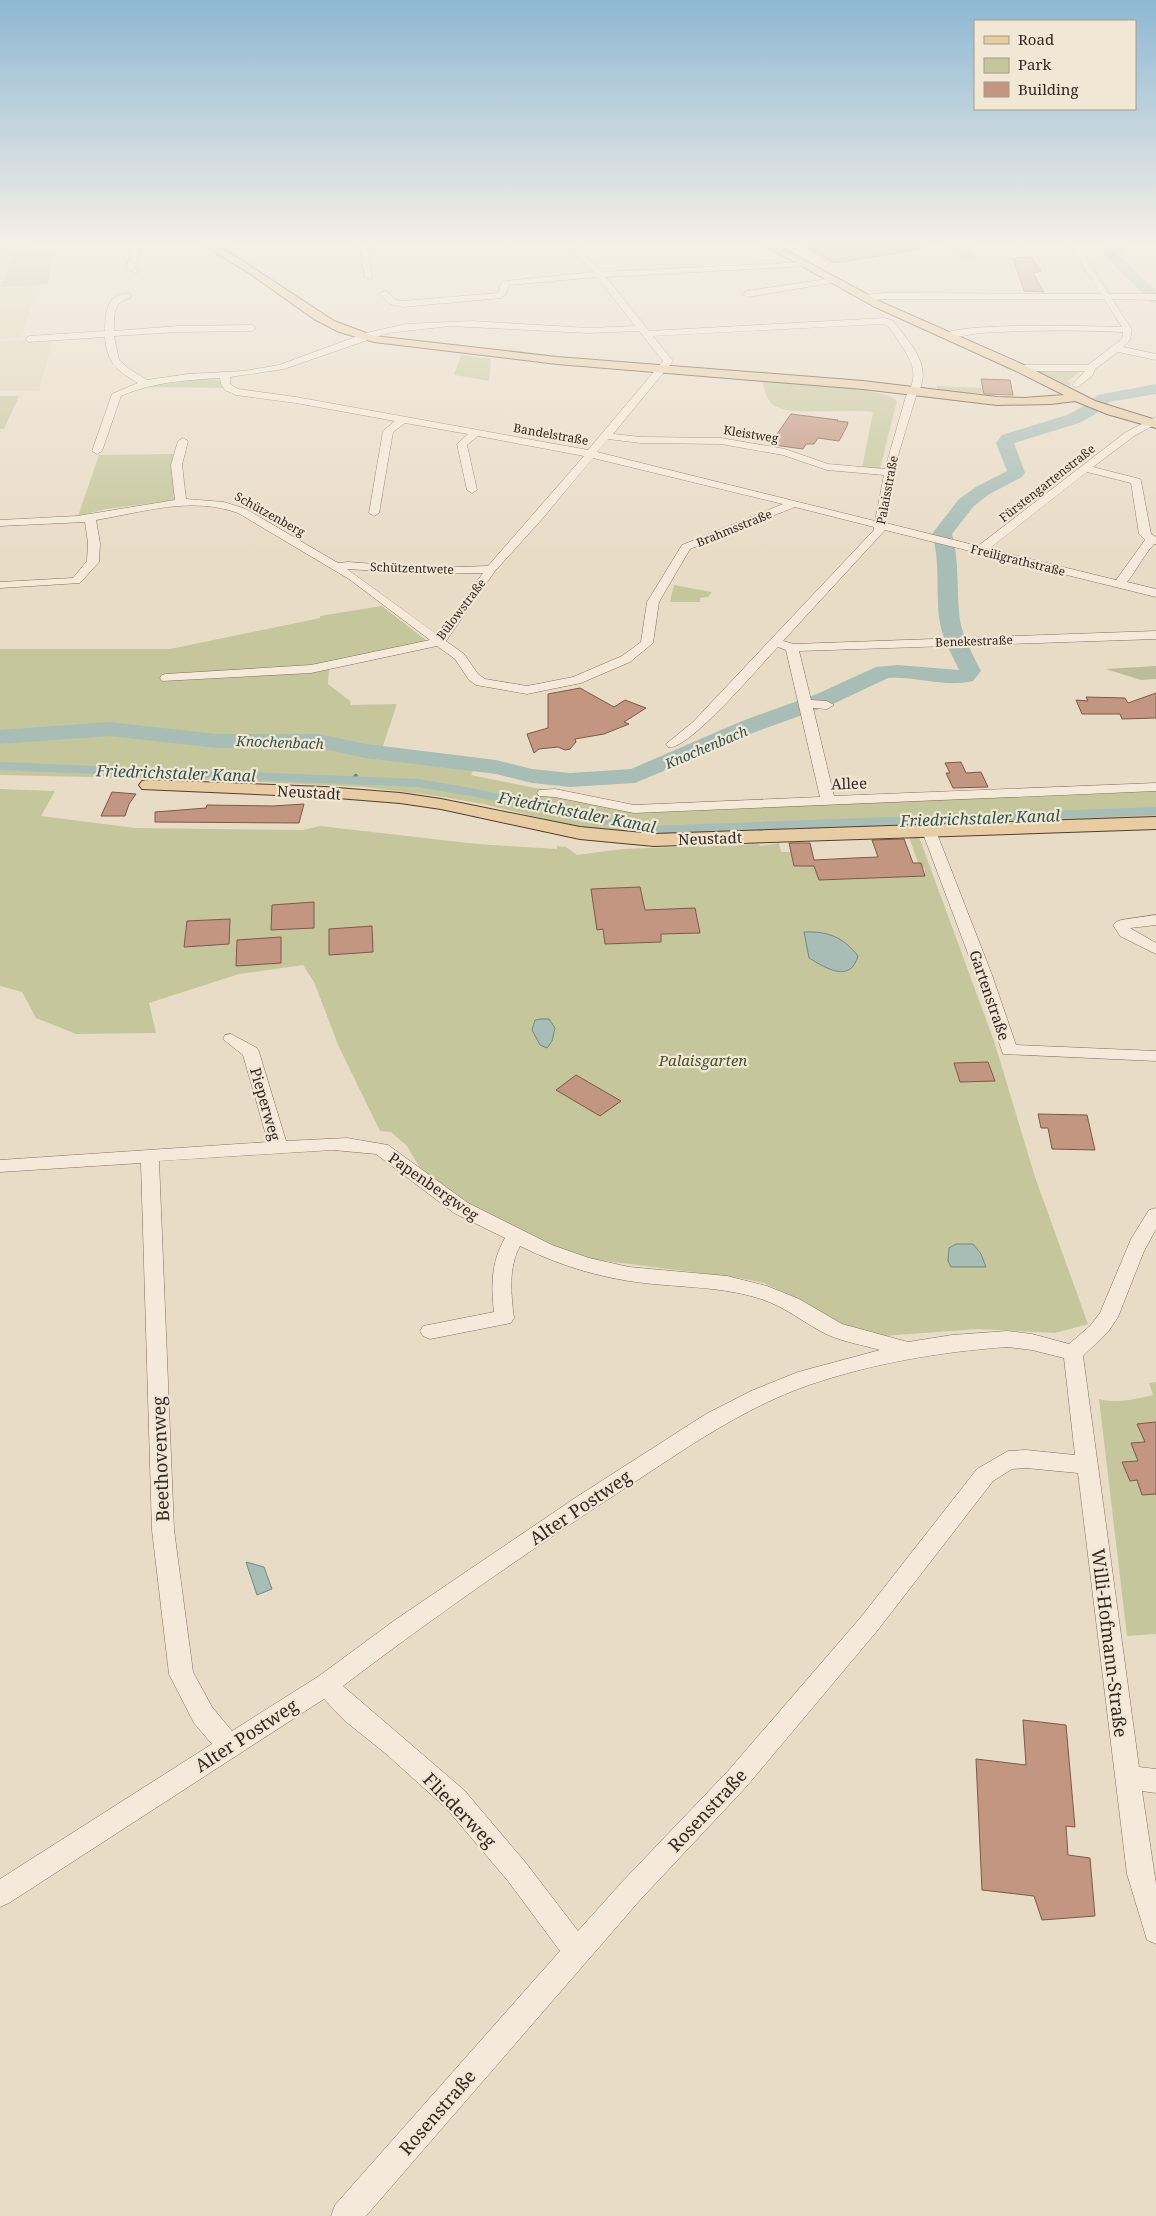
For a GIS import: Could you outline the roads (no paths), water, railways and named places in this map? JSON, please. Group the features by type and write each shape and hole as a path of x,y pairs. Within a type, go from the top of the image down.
{"main road":[{"path":"425,345 516,358 663,368 883,387 974,399 1051,401 1077,391"},
{"path":"969,345 1077,391 1096,406 1152,420"},
{"name":"Neustadt","path":"148,785 325,792 400,798 441,804 580,833 646,840 1156,823"}],"street":[{"path":"112,345 115,360 126,372 144,382"},
{"path":"97,451 117,394 144,382 224,375 287,366 342,345"},
{"path":"656,345 668,361 663,368"},
{"name":"Palaisstraße","path":"673,744 698,725 878,531 899,432 911,396 918,384 919,365 906,345"},
{"path":"1020,368 1090,368 1096,366 1121,345"},
{"path":"1118,349 1156,357"},
{"name":"Bülowstraße","path":"166,678 311,670 439,642 448,626 491,569 663,368"},
{"path":"1077,391 1090,373 1090,368"},
{"name":"Bandelstraße","path":"224,375 224,384 228,389 236,392 296,400 591,454 880,526"},
{"path":"374,512 388,431 403,420"},
{"name":"Fürstengartenstraße","path":"980,551 1130,434 1152,420"},
{"path":"472,490 462,444 476,433"},
{"name":"Kleistweg","path":"606,436 641,440 721,441 785,452 827,467 889,472"},
{"path":"181,503 176,477 176,461 183,441"},
{"path":"1086,469 1136,481 1151,539 1136,558 1132,569 1119,584"},
{"name":"Schützenberg","path":"0,523 90,518 181,503 214,503 235,508 353,577 439,642"},
{"name":"Brahmsstraße","path":"439,642 460,657 473,677 481,682 527,690 577,680 626,659 647,642 653,602 686,547 794,504"},
{"path":"0,586 76,581 93,562 94,543 90,518"},
{"name":"Freiligrathstraße","path":"880,526 1156,594"},
{"name":"Schützentwete","path":"334,567 348,565 428,571 491,569"},
{"name":"Benekestraße","path":"792,648 1156,635"},
{"path":"776,641 792,648 828,800"},
{"path":"806,703 827,705"},
{"name":"Allee","path":"544,793 555,793 634,809 1156,787"},
{"name":"Gartenstraße","path":"929,831 984,976 1009,1050 1156,1056"},
{"path":"1156,920 1121,925 1125,933 1156,949"},
{"name":"Pieperweg","path":"232,1039 251,1052 279,1149"},
{"name":"Papenbergweg","path":"0,1166 353,1144 382,1149 461,1208 516,1236 586,1265 629,1274 727,1283 767,1293 792,1304 836,1330 907,1350"},
{"name":"Beethovenweg","path":"150,1157 164,1530 181,1674 203,1716 229,1746"},
{"path":"1073,1353 1102,1326 1109,1315 1136,1249 1156,1215"},
{"path":"430,1331 504,1318 500,1276 508,1248 516,1236"},
{"name":"Alter Postweg","path":"0,1894 327,1684 403,1627 578,1507 713,1420 758,1397 805,1378 907,1350 952,1343 1006,1339 1032,1342 1073,1353"},
{"name":"Willi-Hofmann-Straße","path":"1073,1353 1140,1874 1156,1931"},
{"name":"Rosenstraße","path":"346,2216 631,1891 737,1779 869,1624 985,1475 1008,1460 1026,1459 1087,1465"},
{"name":"Fliederweg","path":"327,1684 336,1696 354,1713 394,1745 455,1799 517,1872 578,1951"},
{"path":"1128,1778 1156,1781"}],"water":[{"path":"804,932 828,934 841,940 858,956 854,965 849,970 843,972 830,969 809,958"},
{"path":"549,1019 555,1028 552,1041 547,1048 540,1045 532,1030 535,1020"},
{"path":"956,1244 973,1244 981,1254 986,1267 951,1267 948,1261 949,1248"},
{"path":"246,1562 264,1567 272,1589 257,1595"}],"waterway":[{"name":"Knochenbach","path":"0,737 109,729 217,741 318,741 366,751 496,767 532,776 570,780 635,776 750,726 825,699 884,672 898,671 949,677 965,676 970,671 951,628 947,556 942,534 966,503 982,491 1016,473 1005,443 1008,439 1073,419 1088,411 1104,398 1156,389"},
{"name":"Friedrichstaler Kanal","path":"0,766 418,783 476,793 650,830 1156,811"}],"park label":[{"name":"Palaisgarten","path":"703,1060"}]}
